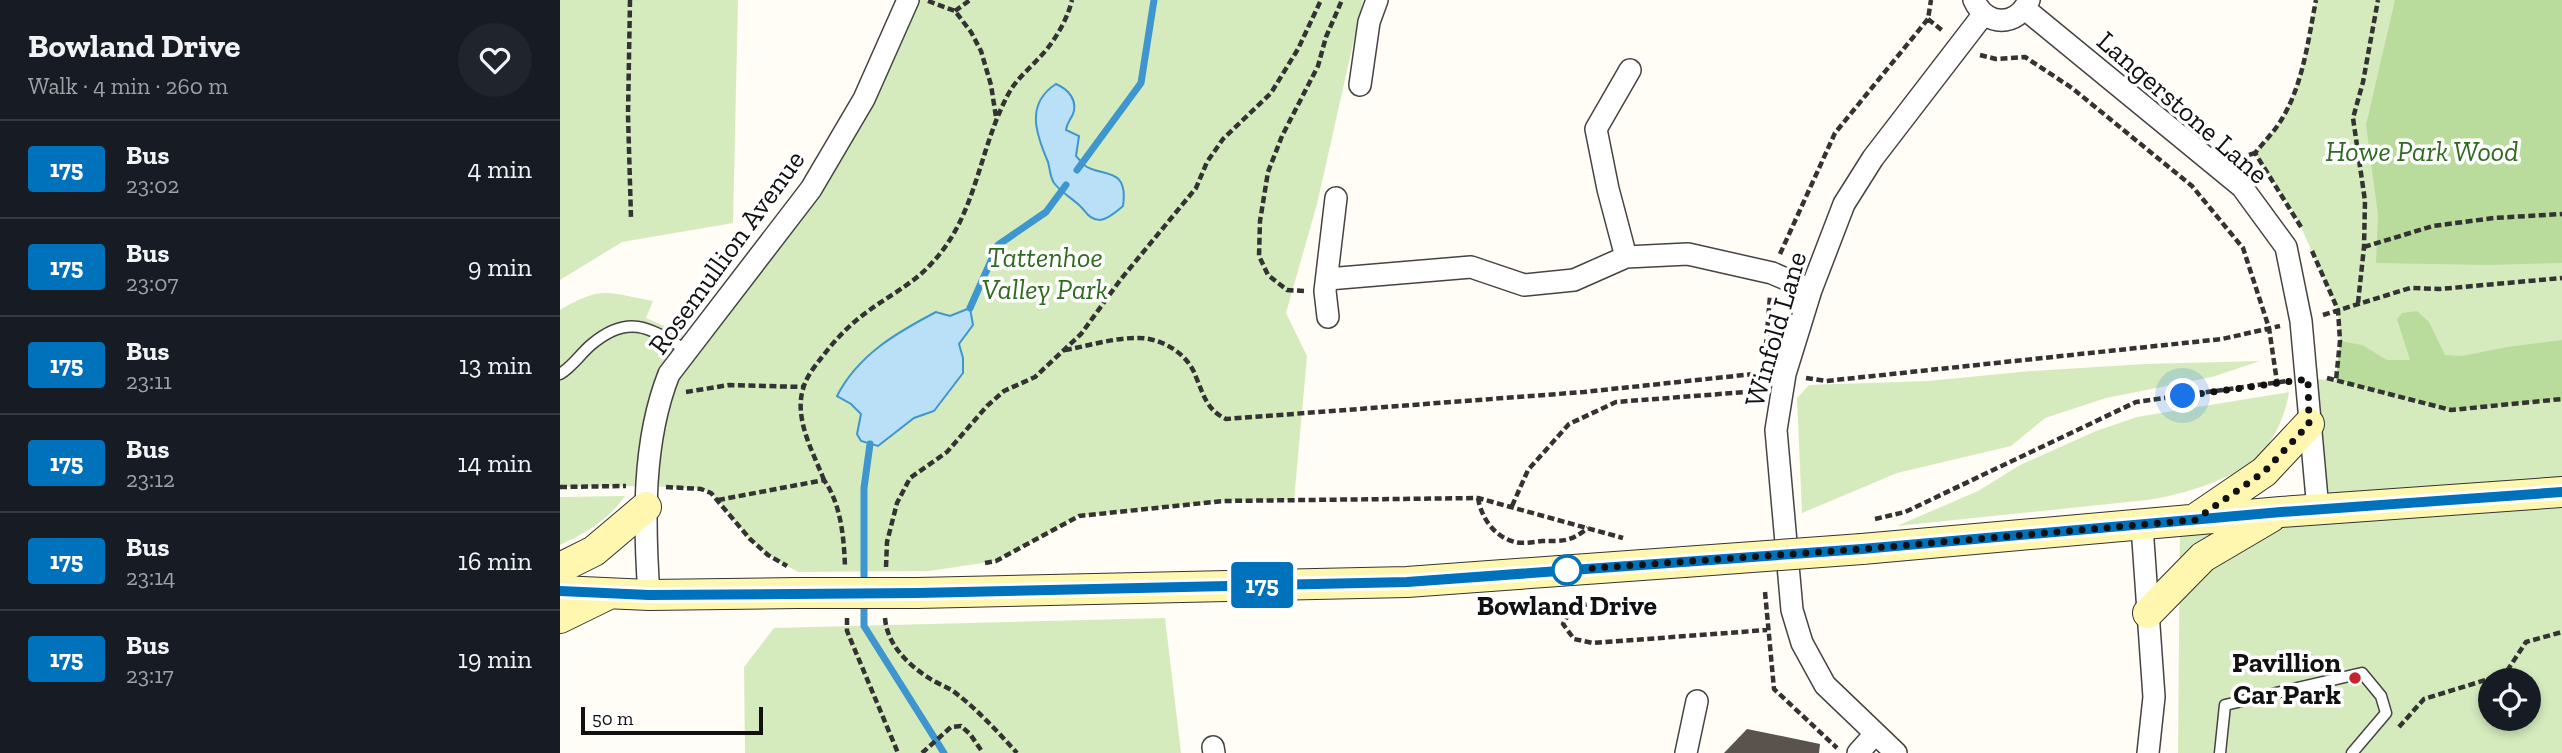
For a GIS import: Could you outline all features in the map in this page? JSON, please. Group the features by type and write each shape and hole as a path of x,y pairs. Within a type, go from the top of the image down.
{"street":[{"name":"Rosemullion Avenue","path":"649,595 646,507 652,440 663,387 686,351 811,189 864,99 908,0"},
{"path":"1360,85 1369,22 1377,0"},
{"path":"1978,7 2001,21 2018,16 2027,4"},
{"name":"Langerstone Lane","path":"2027,4 2242,187 2286,247 2301,321 2318,510"},
{"name":"Winfold Lane","path":"1896,753 1825,685 1802,643 1791,610 1776,430 1785,374 1811,290 1844,204 1873,158 1960,45 1978,7"},
{"path":"1626,257 1596,129 1630,70"},
{"path":"1328,317 1326,285 1335,198"},
{"path":"1326,285 1471,267 1524,285 1574,280 1626,257 1688,254 1772,274 1811,290"},
{"path":"2195,520 2264,472 2309,424"},
{"path":"560,591 649,595 794,580 917,593 1407,582 1862,549 2281,512 2562,492"},
{"path":"560,568 594,551 646,507"},
{"path":"2148,612 2203,557 2281,512"},
{"path":"2141,526 2154,697 2148,753"},
{"path":"560,618 610,593"},
{"path":"1686,753 1697,701"},
{"path":"1858,753 1875,734"}],"lane":[{"path":"560,374 570,368 591,345 615,328 634,325 665,338 686,351"},
{"path":"2220,753 2225,705 2362,673 2381,696 2386,713 2352,753"}],"path":[{"path":"630,0 628,115 631,218"},
{"path":"924,0 954,10 971,32 981,51 991,85 996,117"},
{"path":"954,10 970,0"},
{"path":"844,548 832,493 824,480 804,428 800,407 803,387 814,368 843,332 866,312 914,280 932,264 949,241 964,216 996,117 1011,89 1051,43 1072,0"},
{"path":"887,542 897,503 910,478 947,453 987,406 1004,391 1035,377 1081,334 1121,279 1195,188 1207,162 1223,139 1271,93 1298,50 1318,12 1321,0"},
{"path":"1326,285 1287,290 1268,275 1259,256 1260,221 1268,172 1282,136 1318,66 1326,37 1342,0"},
{"path":"1767,328 1772,274 1788,232 1835,133 1928,19 1931,0"},
{"path":"2280,122 2293,96 2303,66 2316,0"},
{"path":"2358,303 2364,247 2365,201 2353,118 2363,82 2378,0"},
{"path":"1928,19 1975,54 1996,59 2025,57 2072,88 2192,186 2244,248 2269,328 2277,382"},
{"path":"2364,247 2433,226 2494,218 2562,214"},
{"path":"1065,350 1136,337 1164,343 1180,354 1195,372 1206,405 1226,419 1584,393 1765,373 1826,381 2222,338 2301,321 2410,288 2440,289 2562,278"},
{"path":"1871,520 1905,512 2136,402 2277,382 2326,378 2451,410 2562,398"},
{"path":"663,387 684,392 729,385 803,387"},
{"path":"1511,506 1528,470 1569,424 1616,402 1759,391"},
{"path":"794,580 750,539 718,500 824,480"},
{"path":"1478,498 1480,512 1489,525 1502,537 1516,542 1572,540 1588,528"},
{"path":"983,563 996,561 1079,516 1223,501 1478,498 1631,540"},
{"path":"1607,598 1572,608 1563,624 1574,639 1594,643 1767,630"},
{"path":"885,622 891,643 906,660 971,706 1017,753"},
{"path":"847,631 898,753"},
{"path":"2398,729 2424,699 2505,674 2526,642 2562,632"},
{"path":"922,753 951,727 961,726 984,753"}],"green space":[{"path":"560,0 738,0 733,223 622,242 560,280"},
{"name":"Tattenhoe Valley Park","path":"908,0 1363,0 1317,204 1286,313 1307,356 1294,500 1223,501 1079,516 996,561 929,571 798,572 768,555 750,539 711,493 701,489 648,486 560,487 560,310 586,297 605,293 653,301 646,318 678,332 692,342 811,189"},
{"name":"Howe Park Wood","path":"2316,0 2562,0 2562,492 2318,510 2307,379 2336,380 2340,341 2338,310 2296,216 2255,153 2280,122 2294,94 2304,63"},
{"path":"2395,0 2562,0 2562,263 2376,263 2378,215 2366,125"},
{"path":"2417,311 2429,322 2445,355 2462,356 2562,340 2562,399 2451,410 2336,380 2340,341 2362,345 2387,360 2410,360 2397,319 2402,313"},
{"path":"2260,361 2212,377 2106,398 2045,418 2011,446 1897,473 1802,513 1797,398 1809,385 1928,381 2145,364"},
{"path":"2289,392 2280,424 2263,452 2241,469 2209,484 2147,500 1897,526 1978,491 2020,465 2096,431 2137,417"},
{"path":"625,496 596,525 560,545 560,497"},
{"path":"2562,505 2562,753 2178,753 2180,522"},
{"path":"1165,618 1181,753 745,753 744,667 774,628"}],"water":[{"path":"1056,84 1068,92 1073,100 1073,114 1066,130 1079,136 1076,156 1084,165 1118,178 1122,184 1123,206 1103,219 1090,217 1052,178 1036,120 1040,101"},
{"path":"970,308 973,325 959,344 963,373 934,411 914,418 878,446 861,441 857,434 861,414 837,396 846,381 879,346 907,328 936,312 950,316"}],"building":[{"path":"1747,729 1820,744 1819,753 1724,753"}],"waterway":[{"path":"1077,170 1141,83 1154,0"},
{"path":"970,308 998,245 1046,212 1066,185"},
{"path":"864,586 864,488 870,444"},
{"path":"864,598 864,626 944,753"}],"bus line":[{"name":"175","path":"560,591 649,595 917,593 1407,582 1862,549 2281,512 2562,492"}],"place":[{"name":"Bowland Drive","path":"1567,570"},
{"name":"Pavillion Car Park","path":"2355,678"}],"route":[{"path":"1567,570 1862,549 2195,520 2264,472 2309,424 2308,379 2183,396"}]}
